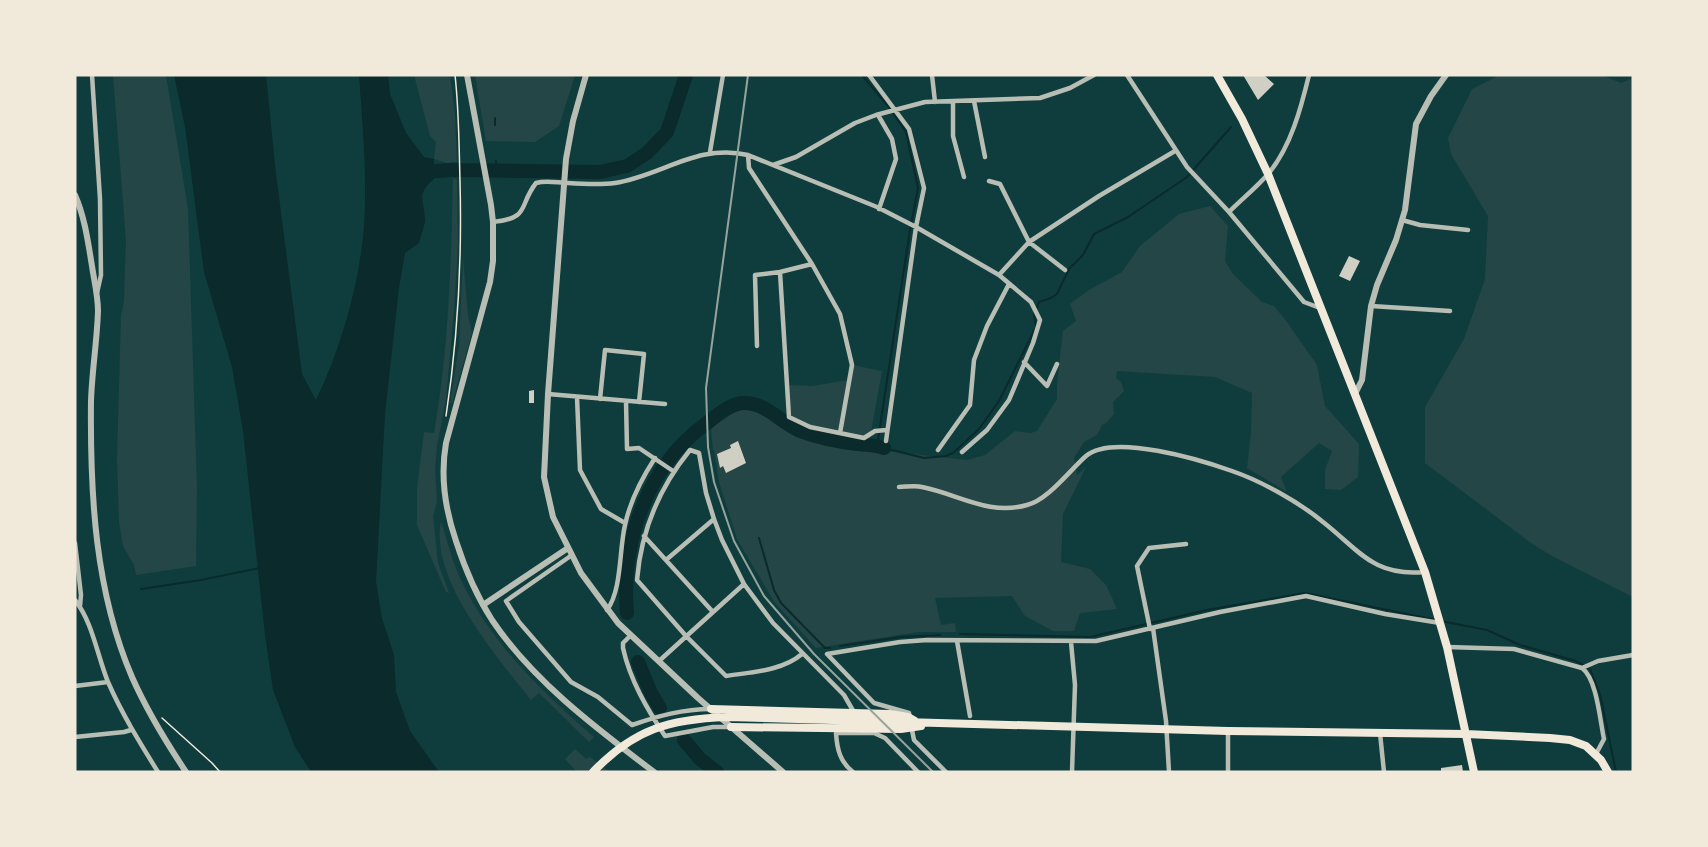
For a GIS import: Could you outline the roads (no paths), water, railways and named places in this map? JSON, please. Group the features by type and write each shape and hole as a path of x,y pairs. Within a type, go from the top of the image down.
{"main road":[{"path":"1217,75 1246,127 1268,174 1425,572 1447,647 1474,772"},
{"path":"711,709 890,714 908,717 919,723"},
{"path":"593,772 621,747 648,731 680,720 708,718 1227,731 1466,734 1563,739 1579,743 1596,753 1608,772"},
{"path":"731,727 901,729 919,727 928,723"}],"street":[{"path":"92,75 100,199 101,275 97,295"},
{"path":"467,75 493,222 493,261 490,282 446,443 443,470 448,517 466,570 483,605 504,636 535,671 579,712 654,772"},
{"path":"586,75 573,121 566,159 548,394 544,477 553,517 572,555 607,610 630,636 783,772"},
{"path":"710,152 723,75"},
{"path":"869,75 909,129 924,189 916,227 886,441"},
{"path":"932,75 934,102"},
{"path":"771,165 796,157 855,123 896,110 934,102 1040,98 1070,88 1094,75"},
{"path":"1127,75 1187,167 1229,212 1304,302 1322,309"},
{"path":"1229,212 1268,174 1284,147 1302,103 1308,75"},
{"path":"1355,394 1362,380 1371,306 1402,220 1416,124 1431,96 1446,75"},
{"path":"974,101 985,157"},
{"path":"953,102 953,136 964,177"},
{"path":"879,115 892,139 896,159 879,209"},
{"path":"999,275 1029,242 1098,196 1175,151"},
{"path":"493,222 509,220 517,216 524,209 536,183 564,180 611,183 633,180 710,152 731,152 748,155 879,209 916,227 999,275 1031,302 1040,320 1009,400 987,430 962,452"},
{"path":"748,155 749,168 812,264 840,314 852,365 840,433"},
{"path":"989,181 1000,184 1029,242 1065,270"},
{"path":"75,195 85,221 98,308 92,400 92,470 104,586 113,624 133,680 155,725 186,772"},
{"path":"1402,220 1420,225 1468,230"},
{"path":"757,346 755,275 812,264"},
{"path":"780,272 789,417 810,427 864,438 875,430 887,430"},
{"path":"938,450 970,405 974,360 987,326 1009,284"},
{"path":"1371,306 1450,310"},
{"path":"600,399 605,350 644,354 639,402"},
{"path":"1024,362 1047,386 1057,364"},
{"path":"548,394 665,404"},
{"path":"577,397 580,470 602,509 625,523"},
{"path":"626,401 627,449 639,448 671,469"},
{"path":"899,487 920,486 996,509 1029,505 1044,496 1089,454 1101,448 1126,447 1164,452 1234,471 1294,501 1325,523 1358,554 1385,568 1407,573 1425,572"},
{"path":"802,654 793,662 783,666 726,676 686,636 637,580 644,536 664,486 671,469 690,450 699,453 706,493 714,519 744,584 773,623 844,695 856,714 874,733 885,738 918,772"},
{"path":"607,610 615,595 625,523 641,479 656,459"},
{"path":"666,560 714,519"},
{"path":"644,536 713,612"},
{"path":"75,543 81,595 80,606"},
{"path":"1169,772 1166,721 1151,626 1137,566 1149,548 1186,543"},
{"path":"483,605 568,548"},
{"path":"572,555 508,597 506,604 542,650 571,682 598,697 632,725 692,709 711,709"},
{"path":"658,661 744,584"},
{"path":"946,772 914,741 909,713 874,703 827,654 900,642 1096,641 1151,626 1306,596 1385,614 1440,623"},
{"path":"75,600 86,617 108,682 131,730 158,772"},
{"path":"630,636 623,644 625,658 652,718 665,736 713,727 731,727"},
{"path":"957,641 970,716"},
{"path":"1071,642 1075,685 1072,772"},
{"path":"1447,647 1514,649 1582,668 1588,673 1592,682 1604,739 1596,753"},
{"path":"1582,668 1598,661 1633,655"},
{"path":"75,686 108,682"},
{"path":"75,737 131,730"},
{"path":"1227,731 1228,772"},
{"path":"853,772 843,763 836,733 874,733"},
{"path":"1380,733 1384,772"}],"waterway":[{"path":"455,170 600,172 627,166 647,153 667,132 686,75"},
{"path":"862,75 906,132 918,188 877,446"},
{"path":"495,118 495,125"},
{"path":"884,448 924,458 946,456 953,453 979,429 999,401 1036,327 1034,314 1039,302 1057,294 1069,269 1083,255 1094,234 1128,217 1187,177 1231,127"},
{"path":"496,161 497,170"},
{"path":"416,173 450,170"},
{"path":"627,613 626,586 629,559 642,507 668,461 686,441 723,411 737,404 751,403 766,409 795,429 809,434 884,448"},
{"path":"759,538 774,590 781,603 825,648 830,648"},
{"path":"141,589 260,568"},
{"path":"960,634 1090,637 1207,610 1305,593 1436,620"},
{"path":"1441,621 1487,630 1520,645 1576,661 1590,669 1600,694 1616,772"},
{"path":"840,646 901,637 940,635"},
{"path":"638,662 660,708"},
{"path":"684,740 700,759 717,772"}],"railway":[{"path":"748,75 706,388 708,447 714,482 734,541 764,596 814,654 933,772"}]}
